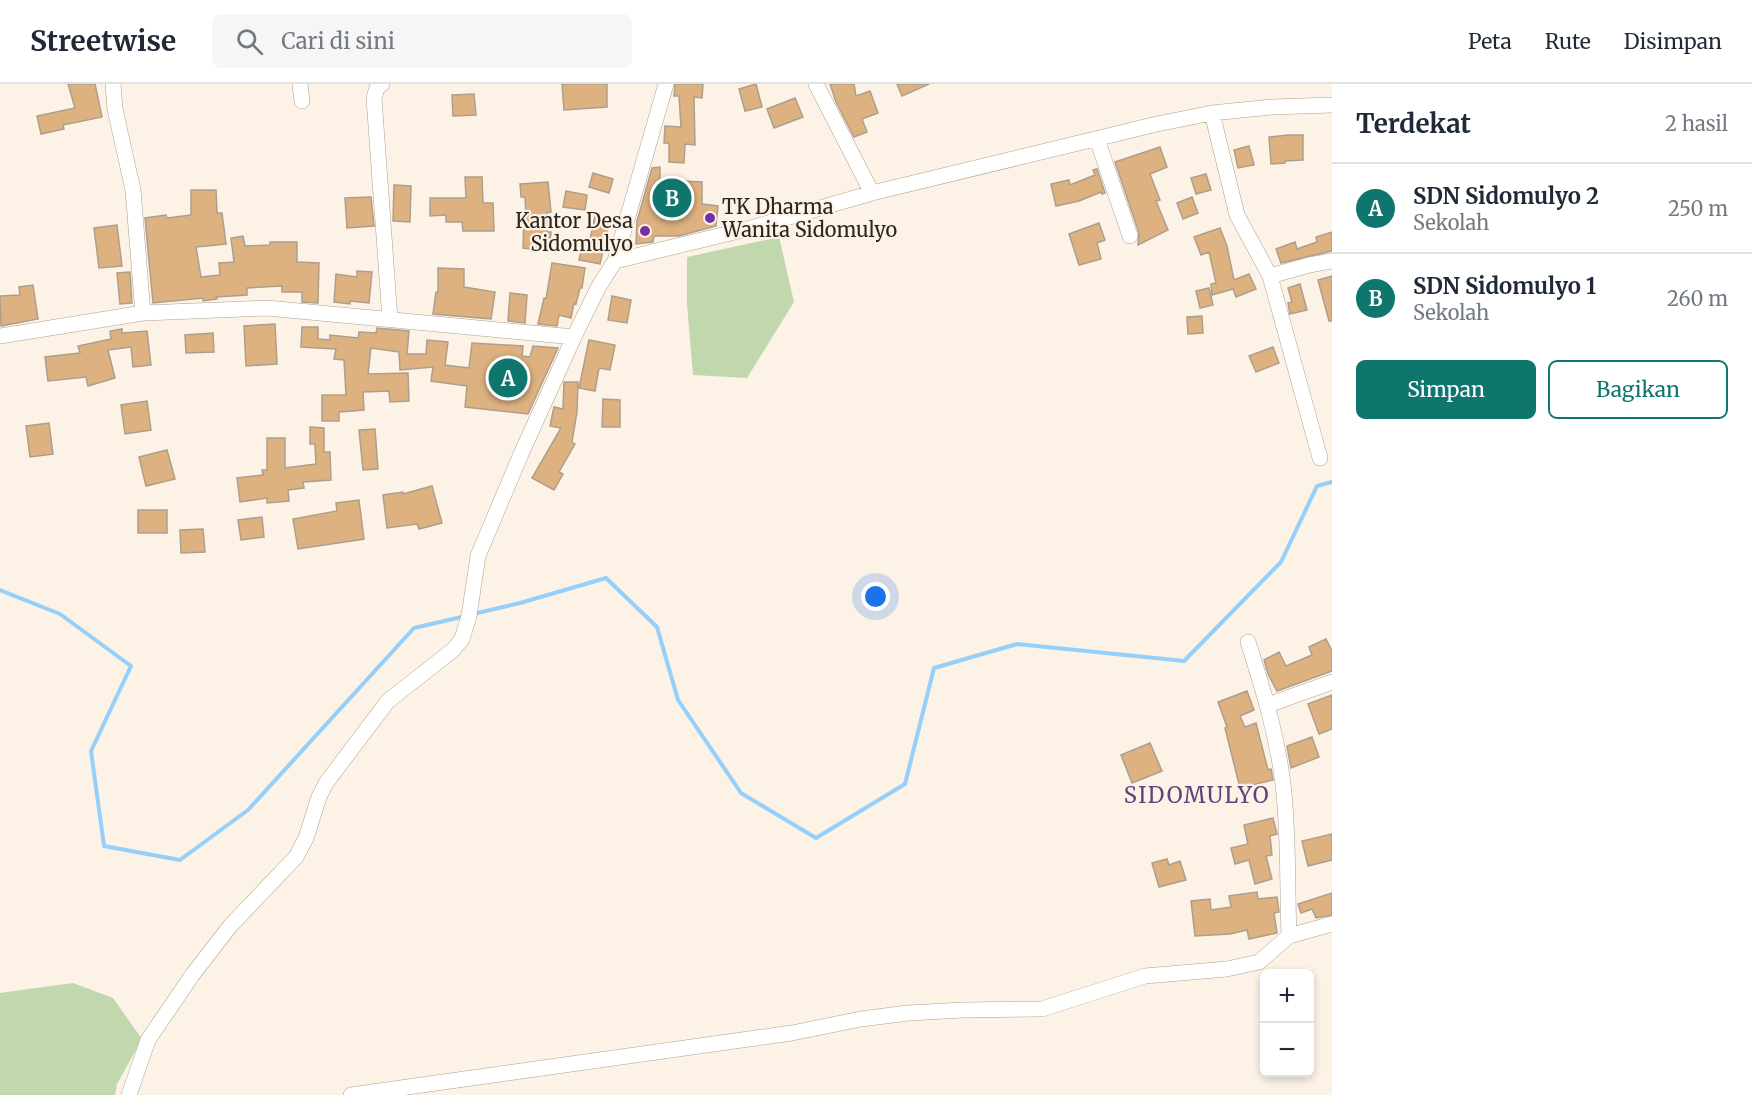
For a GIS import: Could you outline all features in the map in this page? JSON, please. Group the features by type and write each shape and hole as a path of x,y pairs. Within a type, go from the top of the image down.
{"street":[{"path":"112,84 115,109 133,190 143,313"},
{"path":"300,84 302,101"},
{"path":"382,84 377,88 374,98 390,319"},
{"path":"129,1095 148,1040 194,974 231,925 296,857 306,838 319,796 326,783 388,700 453,650 462,639 469,616 478,556 574,338 598,288 615,261 666,84"},
{"path":"816,84 873,193"},
{"path":"615,261 751,228 873,193 1212,113 1272,107 1332,105"},
{"path":"1212,113 1238,215 1270,276 1320,458"},
{"path":"1097,139 1130,236"},
{"path":"1270,276 1332,261"},
{"path":"0,336 143,313 267,308 574,338"},
{"path":"1248,642 1268,705 1283,783 1289,936"},
{"path":"1268,705 1332,682"},
{"path":"351,1095 792,1033 908,1012 1042,1010 1145,976 1217,970 1258,962 1289,936 1332,924"}],"green space":[{"path":"779,237 794,302 747,378 693,375 687,304 687,257"},
{"path":"73,983 113,998 142,1039 117,1084 115,1095 0,1095 0,993"}],"building":[{"path":"68,84 95,84 102,117 63,125 64,129 41,134 37,116 75,108"},
{"path":"562,84 607,84 607,107 564,110"},
{"path":"675,84 703,84 702,98 694,97 695,145 685,144 684,163 669,162 669,143 664,143 665,126 681,127 679,96 674,96"},
{"path":"756,84 762,107 745,111 739,89"},
{"path":"830,84 854,84 856,96 870,91 878,113 862,119 867,132 854,137 836,102"},
{"path":"897,84 929,84 902,96"},
{"path":"474,94 476,115 453,116 452,95"},
{"path":"795,98 803,117 774,128 767,109"},
{"path":"1303,135 1303,160 1271,164 1269,137"},
{"path":"1249,146 1254,165 1238,168 1234,150"},
{"path":"1160,147 1167,167 1150,174 1160,200 1156,201 1168,230 1138,245 1139,233 1115,162"},
{"path":"660,167 660,180 702,182 702,204 718,206 716,226 679,236 654,236 653,242 636,244 637,221 652,168"},
{"path":"1097,169 1105,193 1101,192 1079,201 1056,206 1051,184 1069,180 1070,185 1095,175 1093,170"},
{"path":"593,173 613,179 609,193 589,187"},
{"path":"1206,174 1211,190 1196,194 1191,178"},
{"path":"465,177 482,177 483,203 493,203 494,231 463,231 462,222 446,222 446,215 430,216 430,198 466,198"},
{"path":"548,182 551,212 547,213 547,232 551,232 549,251 523,248 524,216 526,216 525,197 521,197 520,184"},
{"path":"394,185 411,186 410,222 393,221"},
{"path":"191,190 216,190 217,213 222,213 226,244 196,247 201,277 220,275 219,263 234,262 231,238 243,236 245,246 270,245 270,242 297,242 297,262 319,263 318,303 302,302 302,292 282,292 282,286 247,288 247,295 216,297 217,299 203,301 203,298 153,303 145,218 191,215"},
{"path":"566,191 587,195 585,210 563,207"},
{"path":"371,197 374,226 347,228 345,198"},
{"path":"1192,197 1198,213 1183,219 1177,203"},
{"path":"595,216 610,219 600,264 579,260 583,243 589,244"},
{"path":"1099,223 1105,240 1097,243 1101,259 1079,265 1069,234"},
{"path":"117,225 122,266 99,268 94,228"},
{"path":"1220,228 1227,246 1234,280 1249,274 1256,289 1236,297 1233,289 1212,295 1211,284 1216,283 1209,252 1201,255 1194,237"},
{"path":"1332,232 1332,251 1281,263 1276,249 1295,242 1297,249 1317,242 1316,237"},
{"path":"552,263 585,268 582,288 580,288 576,304 574,303 571,318 559,315 557,326 538,324 544,298 546,299"},
{"path":"438,268 464,269 464,287 495,292 491,319 433,314 436,292 438,292"},
{"path":"357,271 372,272 369,303 334,302 336,274 357,277"},
{"path":"130,272 132,303 120,304 117,273"},
{"path":"1332,276 1332,321 1329,321 1318,280"},
{"path":"1300,284 1307,310 1290,314 1288,303 1292,302 1288,288"},
{"path":"33,285 38,319 1,326 0,296 20,295 19,287"},
{"path":"1209,288 1213,305 1200,308 1196,291"},
{"path":"510,293 527,295 525,323 508,321"},
{"path":"612,296 631,300 627,323 608,320"},
{"path":"1202,316 1203,333 1188,334 1187,317"},
{"path":"275,324 277,364 246,366 244,326"},
{"path":"302,327 318,327 318,339 330,340 330,335 358,338 359,332 376,333 377,328 409,331 407,354 426,354 427,340 448,342 445,365 469,368 472,343 523,346 522,356 530,357 533,346 558,348 528,414 465,407 467,386 431,381 433,367 400,370 399,352 371,348 368,374 408,373 409,401 390,402 389,391 363,392 364,410 339,412 339,421 322,421 322,395 346,395 344,360 334,359 336,349 301,347"},
{"path":"122,329 122,333 147,331 151,365 133,367 131,347 108,350 115,378 88,386 86,377 48,381 45,357 80,353 78,346 111,339 110,331"},
{"path":"213,333 214,352 186,353 185,335"},
{"path":"589,340 615,345 610,370 599,368 595,391 579,388"},
{"path":"1273,347 1279,363 1256,372 1249,356"},
{"path":"564,382 578,382 577,412 572,442 575,444 559,472 563,474 554,490 532,478 561,428 550,426 554,407 563,409"},
{"path":"603,399 620,400 620,427 602,427"},
{"path":"147,401 151,430 125,434 121,405"},
{"path":"49,423 53,454 30,457 26,426"},
{"path":"310,427 324,428 324,452 330,452 331,480 303,482 304,488 288,490 289,501 267,503 267,498 240,502 237,478 263,475 262,470 267,470 267,438 285,438 285,468 316,464 315,444 310,444"},
{"path":"375,429 378,469 363,470 359,430"},
{"path":"167,450 175,479 146,486 139,457"},
{"path":"432,486 442,523 419,529 417,524 387,528 383,495 403,492 403,494"},
{"path":"359,500 364,539 298,549 293,519 337,511 336,503"},
{"path":"138,510 167,510 167,533 138,533"},
{"path":"262,517 264,537 241,540 238,520"},
{"path":"203,529 205,552 181,553 180,530"},
{"path":"1326,639 1332,651 1332,671 1277,691 1264,660 1279,652 1286,666 1312,655 1309,647"},
{"path":"1247,691 1254,710 1240,716 1245,727 1256,723 1268,770 1271,769 1273,780 1240,788 1225,728 1227,727 1218,702"},
{"path":"1332,695 1332,729 1319,734 1308,704"},
{"path":"1312,737 1319,757 1291,768 1287,746"},
{"path":"1150,743 1162,771 1132,783 1121,755"},
{"path":"1273,818 1277,834 1270,836 1272,855 1266,856 1272,879 1255,884 1249,860 1235,864 1231,848 1248,844 1244,825"},
{"path":"1332,834 1332,860 1308,866 1302,841"},
{"path":"1167,859 1169,865 1180,861 1186,880 1159,887 1152,863"},
{"path":"1257,892 1258,899 1277,897 1279,912 1274,913 1277,933 1249,939 1247,930 1230,934 1195,936 1191,901 1210,899 1211,910 1231,907 1229,896"},
{"path":"1332,893 1332,915 1316,918 1312,909 1301,913 1298,904"}],"waterway":[{"path":"473,614 606,578 657,627 678,700 741,793 816,838 905,784 934,668 1017,644 1184,661 1281,562 1317,486 1332,482"},
{"path":"0,590 60,614 131,666 91,751 104,846 180,860 248,810 414,628 466,616"}],"place":[{"name":"SDN Sidomulyo 1","path":"672,198"},
{"name":"TK Dharma Wanita Sidomulyo","path":"710,218"},
{"name":"Kantor Desa Sidomulyo","path":"645,231"},
{"name":"SDN Sidomulyo 2","path":"508,378"}],"district":[{"name":"SIDOMULYO","path":"1197,795"}]}
